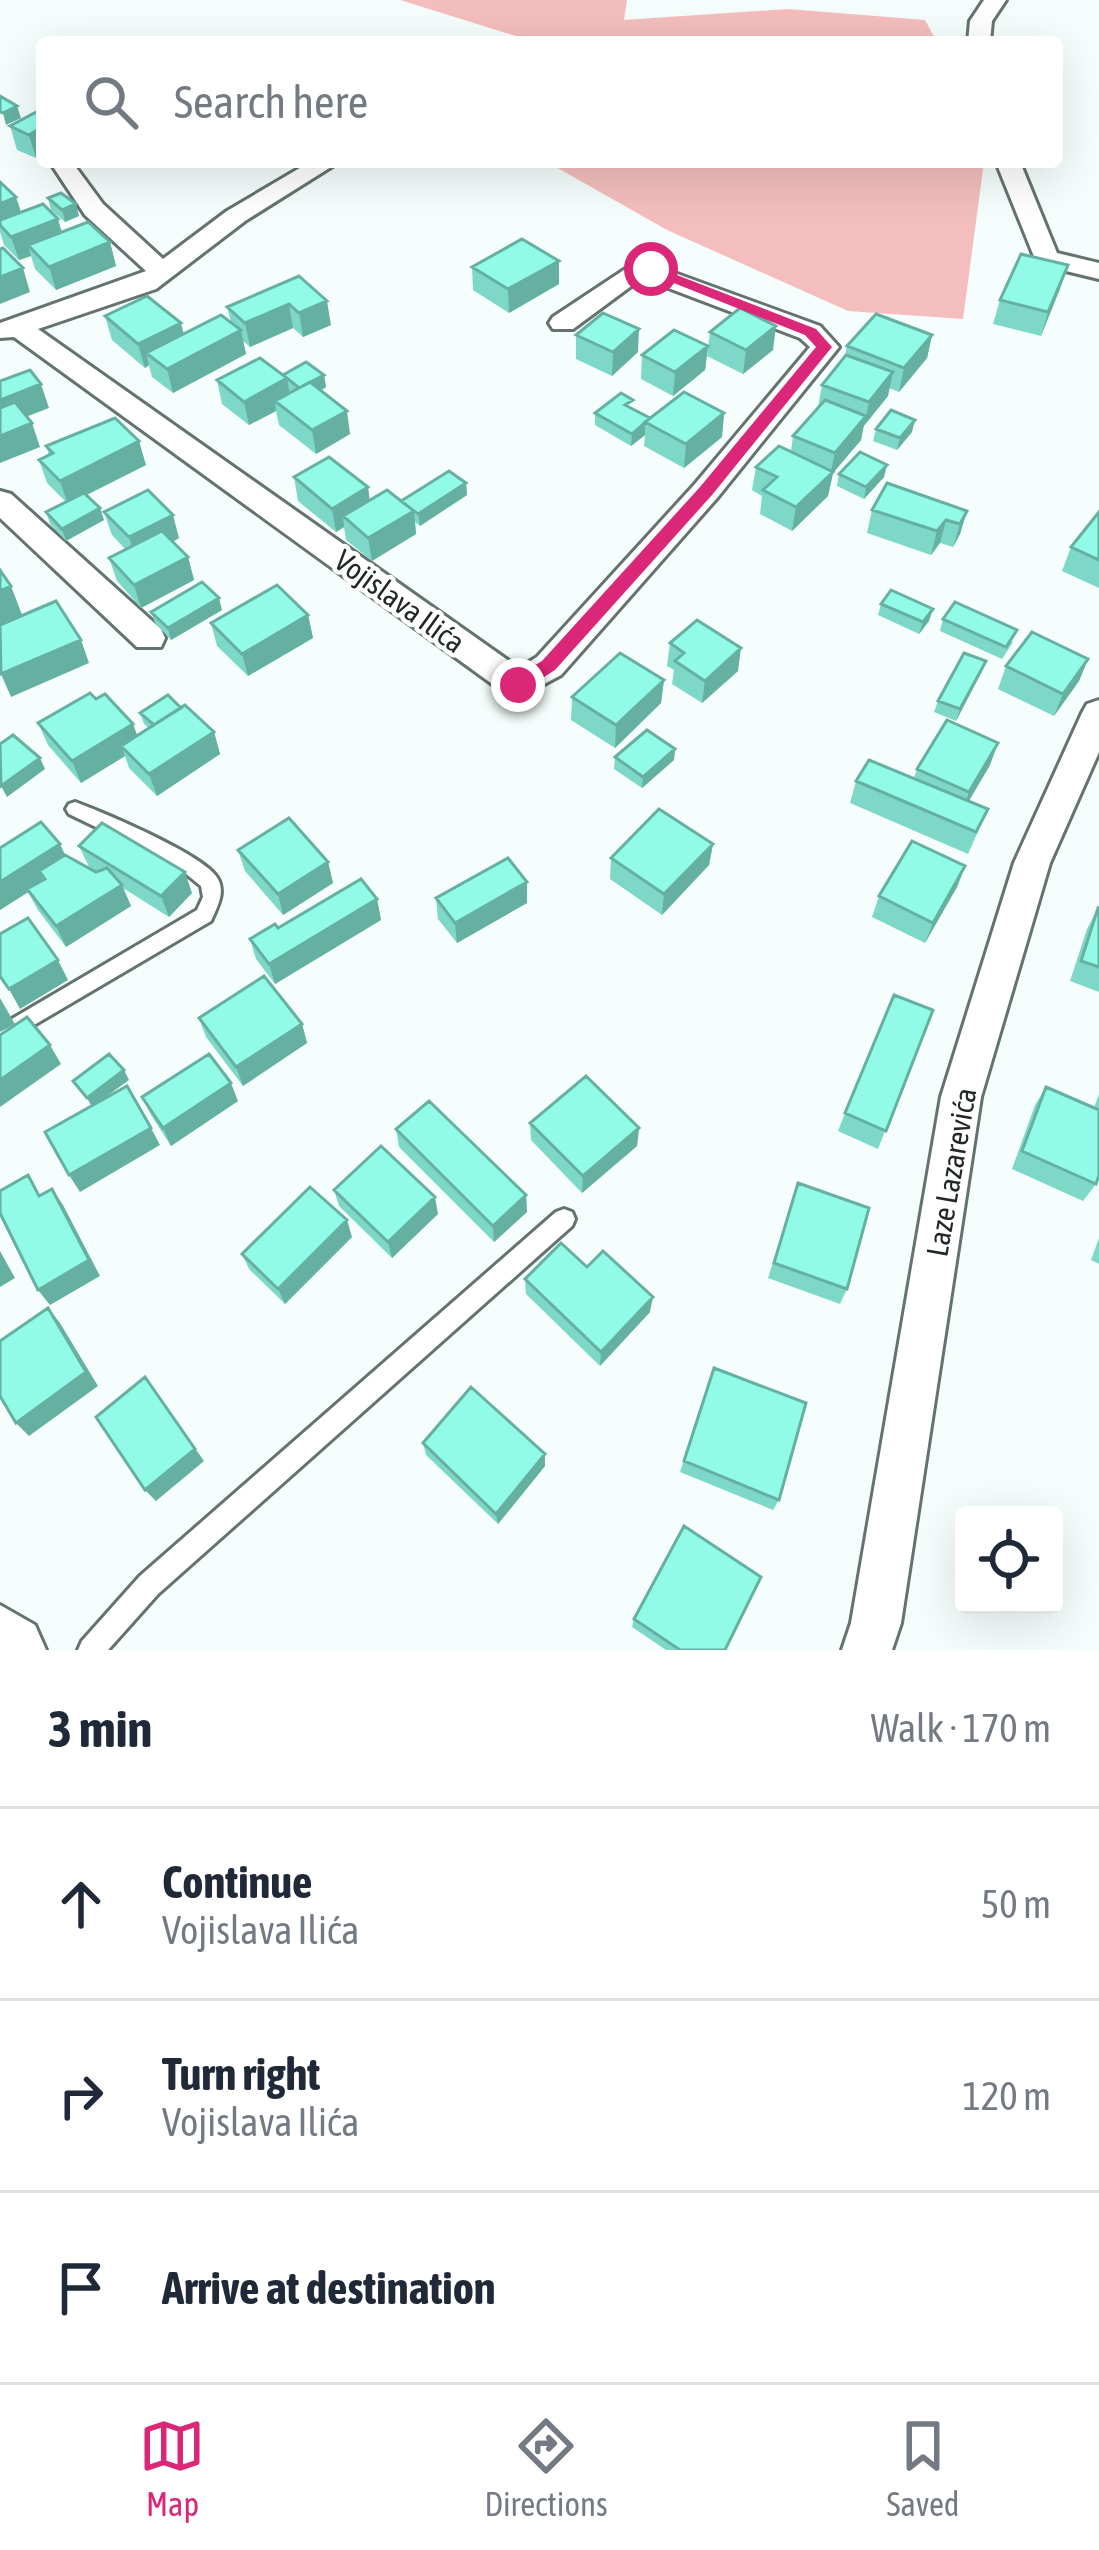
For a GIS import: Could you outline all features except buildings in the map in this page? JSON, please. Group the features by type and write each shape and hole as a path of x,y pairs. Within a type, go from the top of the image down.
{"main road":[{"path":"0,1641 10,1650"}],"street":[{"path":"979,36 980,20 995,0"},
{"path":"64,168 76,192 102,220 163,272"},
{"path":"9,329 111,298 163,272 236,216 317,168"},
{"path":"1010,168 1046,258 1099,272"},
{"name":"Vojislava Ilića","path":"9,329 518,685 549,666 706,491 825,347 810,332 639,268 563,323"},
{"path":"0,502 149,638"},
{"name":"Laze Lazarevića","path":"867,1650 876,1623 962,1097 1032,863 1099,712"}],"lane":[{"path":"0,1036 204,915 212,897 210,882 181,860 75,809"},
{"path":"91,1650 149,1586 564,1220"}],"shaded area":[{"path":"400,0 627,0 624,20 788,9 925,20 934,36 516,36"},
{"path":"558,168 983,168 963,319 848,311 667,230"}],"route":[{"path":"518,685 549,666 706,491 825,347 810,332 651,269"}]}
